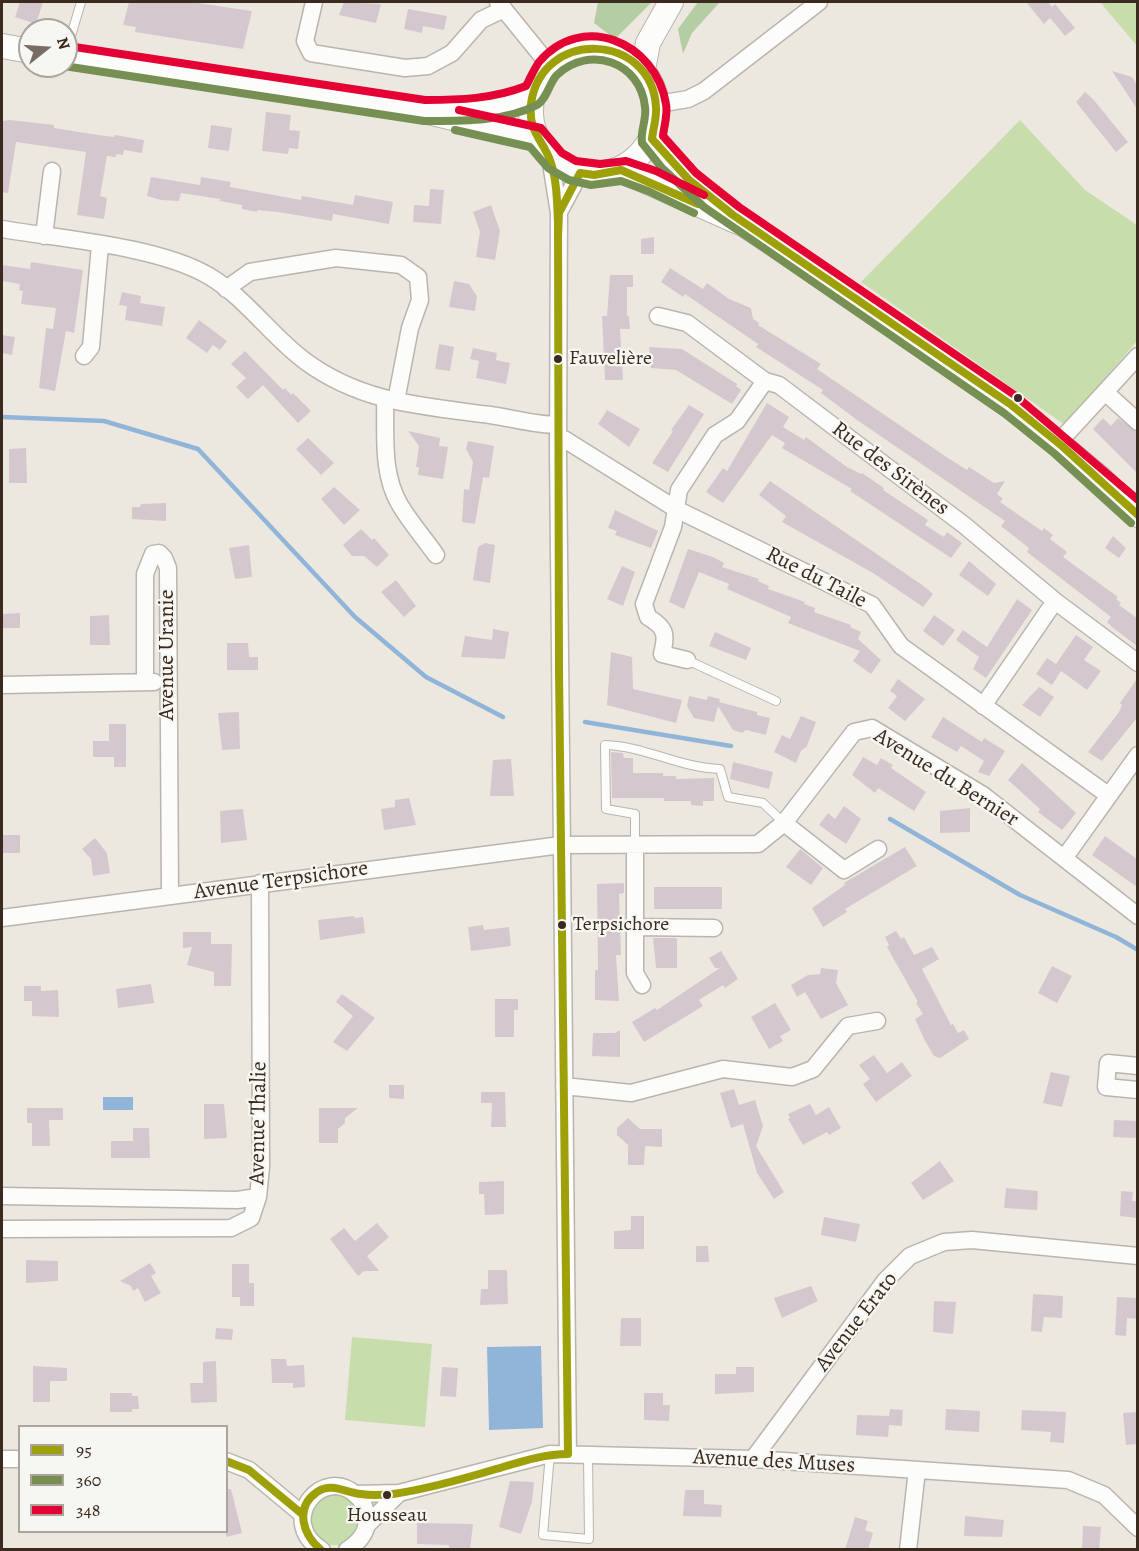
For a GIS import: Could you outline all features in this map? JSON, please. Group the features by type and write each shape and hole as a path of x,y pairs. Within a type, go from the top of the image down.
{"main road":[{"path":"643,70 648,43 667,7"},
{"path":"611,50 629,40 667,7"},
{"path":"2,46 18,49"},
{"path":"589,48 611,50 628,57 643,70 650,80 658,104 657,122 652,139 639,157 621,170 594,175 564,167 544,148 532,125 533,95 542,74 568,53 589,48"},
{"path":"78,56 424,111 544,148"},
{"path":"424,111 492,108 508,105 533,95"},
{"path":"652,139 673,165 742,224"},
{"path":"621,170 742,224 805,263 941,357 1058,443 1101,479 1137,515"}],"street":[{"path":"314,2 305,41 311,53 405,68 428,66 452,53 481,20 501,5 550,66"},
{"path":"658,104 688,99 704,91 819,2"},
{"path":"544,148 559,213 558,432 568,1454"},
{"path":"44,236 52,171"},
{"path":"559,213 580,173"},
{"name":"Rue du Taile","path":"2,229 100,245 185,265 210,277 226,289 294,352 333,380 391,400 558,432 564,439 676,509 872,605 901,646 1108,795"},
{"path":"84,356 91,347 100,245"},
{"path":"226,289 250,272 336,258 401,265 418,277 420,300 410,328 391,400 386,460 393,491 400,506 436,555"},
{"name":"Rue des Sirènes","path":"658,316 687,323 765,381 779,385 963,525 1055,601 1137,663"},
{"path":"1058,443 1137,356"},
{"path":"687,660 662,654 666,635 662,626 648,617 644,604 673,527 679,490 715,435 737,421 765,381"},
{"path":"1105,392 1137,423"},
{"name":"Avenue Uranie","path":"145,682 145,574 148,561 153,554 159,553 168,568 170,896"},
{"path":"983,706 1055,601"},
{"path":"2,685 167,682"},
{"name":"Avenue du Bernier","path":"561,845 758,844 784,823 854,732 872,728 983,795 1065,857 1137,916"},
{"path":"1065,857 1137,755"},
{"path":"784,823 844,870 878,849"},
{"name":"Avenue Terpsichore","path":"2,918 561,845"},
{"path":"635,846 634,973 642,985"},
{"name":"Avenue Thalie","path":"2,1229 231,1228 251,1218 258,1197 261,1167 260,883"},
{"path":"635,927 714,928"},
{"path":"564,1086 631,1093 723,1069 792,1077 813,1069 848,1026 877,1021"},
{"path":"1137,1066 1108,1063 1106,1087 1137,1090"},
{"path":"2,1196 237,1200 258,1197"},
{"name":"Avenue Erato","path":"753,1459 885,1281 910,1257 944,1242 972,1240 1137,1256"},
{"name":"Avenue des Muses","path":"302,1514 311,1497 318,1491 337,1487 355,1494 399,1493 550,1454 588,1454 753,1459 1068,1480 1104,1495 1137,1528"},
{"path":"2,1460 18,1459"},
{"path":"228,1462 249,1470 302,1514 306,1536 322,1550"},
{"path":"908,1550 917,1470"},
{"path":"366,1527 399,1493"},
{"path":"346,1550 362,1537 366,1527 366,1509 355,1494"}],"lane":[{"path":"76,18 81,2"},
{"path":"687,660 776,701"},
{"path":"635,846 635,814 606,809 605,745 627,746 702,769 720,770 728,797 763,803 784,823"},
{"path":"550,1454 543,1535 589,1539 588,1454"}],"green space":[{"path":"598,2 652,2 615,39 594,23"},
{"path":"698,2 720,2 692,33 683,54 678,29"},
{"path":"1100,2 1137,2 1137,46"},
{"path":"1020,120 1085,190 1137,225 1137,341 1065,425 861,282"},
{"path":"352,1337 432,1344 425,1427 345,1420"},
{"path":"329,1492 353,1499 362,1524 345,1545 327,1545 312,1534 309,1509"}],"water":[{"path":"103,1097 133,1097 133,1110 103,1110"},
{"path":"541,1346 543,1428 489,1430 487,1347"}],"building":[{"path":"20,2 43,2 38,18 15,17"},
{"path":"129,2 191,2 252,11 243,49 135,32 136,27 123,25"},
{"path":"344,2 381,4 376,23 339,15"},
{"path":"1026,2 1048,2 1052,7 1055,4 1075,28 1065,36 1050,18 1044,24"},
{"path":"408,9 447,16 444,30 423,26 422,33 404,29"},
{"path":"1112,71 1132,77 1137,85 1137,109"},
{"path":"1085,92 1128,142 1116,152 1076,102"},
{"path":"266,112 291,115 289,130 300,131 298,149 289,148 288,154 262,151"},
{"path":"2,121 54,125 54,128 98,135 114,137 115,135 144,140 142,153 124,150 123,155 107,156 100,196 107,198 104,219 77,215 86,152 16,142 8,193 2,192"},
{"path":"211,125 232,128 229,151 208,148"},
{"path":"151,177 200,185 201,177 231,182 230,187 301,200 302,196 353,205 355,195 393,202 389,224 333,214 332,221 278,212 257,210 257,212 242,209 242,205 220,201 220,199 181,193 179,201 161,200 147,196"},
{"path":"430,189 444,190 441,224 413,222 414,205 429,206"},
{"path":"491,205 500,231 495,260 476,257 480,232 473,212"},
{"path":"654,237 654,254 641,254 641,239"},
{"path":"31,262 83,270 74,333 66,331 55,391 39,388 46,328 53,329 56,308 21,304 23,291 19,290 20,284 2,281 2,265 30,269"},
{"path":"670,268 703,289 707,283 729,299 751,308 753,319 759,323 758,325 821,364 817,369 948,458 967,470 969,467 994,483 1005,481 997,494 1003,499 1000,502 1042,531 1044,528 1053,535 1050,539 1067,552 1063,557 1118,597 1116,599 1121,603 1119,605 1137,618 1137,646 1107,622 1111,617 1027,552 1029,548 1001,526 1005,521 857,420 821,393 823,390 756,347 758,344 685,294 683,297 661,282"},
{"path":"610,275 633,275 633,287 627,287 627,316 629,316 630,329 620,329 623,380 605,380 602,316 607,316"},
{"path":"454,281 469,284 477,296 475,311 449,307"},
{"path":"122,292 141,296 140,303 165,307 162,326 125,320 127,306 119,305"},
{"path":"199,320 227,341 220,350 213,345 207,353 186,338"},
{"path":"2,335 15,337 12,355 2,353"},
{"path":"439,344 454,347 450,371 435,369"},
{"path":"649,347 682,349 737,384 736,386 741,390 732,404 676,370 651,368"},
{"path":"473,348 497,353 496,360 510,363 506,384 476,378 479,361 470,359"},
{"path":"245,351 283,390 285,388 291,395 293,393 311,411 298,423 263,385 248,399 236,387 246,378 231,364"},
{"path":"767,403 789,417 783,427 804,440 806,437 847,467 862,473 884,488 883,490 928,520 925,525 944,537 947,532 962,543 951,558 850,491 852,489 782,448 785,443 772,435 723,503 706,492 723,468 727,471"},
{"path":"689,405 704,414 668,472 652,463"},
{"path":"607,410 640,429 629,447 598,424"},
{"path":"1103,418 1111,426 1118,418 1137,432 1137,473 1093,429"},
{"path":"408,431 440,438 439,446 448,447 443,479 418,475 419,467 416,467 419,446"},
{"path":"308,438 334,463 321,475 296,449"},
{"path":"468,441 494,446 489,478 483,477 475,524 462,522 464,489 469,490 473,462 466,449"},
{"path":"26,448 27,483 9,483 9,449"},
{"path":"770,481 933,594 923,607 873,573 782,522 786,516 759,495"},
{"path":"334,487 360,510 344,525 321,499"},
{"path":"166,503 166,521 132,519 132,507 140,507 141,504"},
{"path":"615,510 658,531 651,548 615,535 617,531 608,528"},
{"path":"361,529 372,540 374,538 389,555 377,567 364,556 352,556 343,545"},
{"path":"1113,536 1126,548 1119,558 1105,548"},
{"path":"485,543 495,545 490,583 473,580 478,547"},
{"path":"249,545 252,577 235,579 229,548"},
{"path":"688,549 713,557 724,563 722,567 759,579 758,581 769,586 768,589 805,602 804,604 815,608 814,612 851,625 850,627 861,632 858,639 881,660 871,674 853,661 860,651 788,623 791,617 727,589 729,584 699,572 684,609 669,602"},
{"path":"969,561 996,584 988,596 959,575"},
{"path":"622,566 635,572 623,606 607,599"},
{"path":"396,580 416,606 404,617 381,592"},
{"path":"1017,599 1032,610 986,678 973,669 979,657 956,640 963,630 987,647"},
{"path":"20,613 20,628 2,628 2,614"},
{"path":"109,615 110,645 90,645 90,616"},
{"path":"934,615 955,630 943,646 923,631"},
{"path":"493,629 509,632 505,659 461,657 465,636 492,640"},
{"path":"715,632 751,648 746,660 709,646"},
{"path":"1076,635 1093,647 1084,660 1101,671 1087,690 1061,671 1052,685 1036,674 1047,658 1056,664"},
{"path":"227,643 248,643 249,657 258,657 258,670 227,670"},
{"path":"611,652 632,657 633,689 682,700 676,723 607,705"},
{"path":"898,679 925,699 905,721 888,708 897,696 890,691"},
{"path":"1137,679 1137,718 1102,761 1088,752 1119,712 1122,705 1120,703"},
{"path":"1039,687 1054,697 1040,717 1022,705"},
{"path":"689,696 707,700 708,696 720,699 719,702 757,712 757,715 770,718 766,735 746,730 742,733 733,730 718,706 714,722 694,718 687,706"},
{"path":"239,712 240,749 222,750 218,713"},
{"path":"801,716 816,722 807,746 801,751 796,763 774,752 782,735 790,739"},
{"path":"943,717 982,742 984,738 1005,751 989,776 978,772 984,761 961,746 957,752 931,737"},
{"path":"109,724 126,724 126,767 114,767 114,757 93,757 93,741 109,741"},
{"path":"611,752 623,753 624,758 633,758 633,773 663,773 663,776 676,776 676,779 714,778 714,801 703,801 703,806 691,805 691,801 664,801 664,798 612,798"},
{"path":"863,757 877,765 881,758 893,765 891,768 926,792 914,811 878,788 875,793 852,775"},
{"path":"511,759 514,796 490,796 493,760"},
{"path":"733,762 773,772 769,789 730,779"},
{"path":"1022,763 1076,813 1062,830 1038,812 1040,809 1008,780"},
{"path":"409,798 416,825 384,830 381,809 395,807 395,800"},
{"path":"844,806 861,819 846,844 819,825 828,813 835,819"},
{"path":"970,808 970,832 940,833 940,811"},
{"path":"243,809 247,840 221,843 220,811"},
{"path":"2,835 20,835 20,853 2,853"},
{"path":"1105,836 1137,859 1137,887 1092,855"},
{"path":"95,838 107,853 110,873 93,876 91,859 82,849"},
{"path":"905,847 917,866 845,909 847,912 823,927 812,908 845,885 844,883"},
{"path":"800,849 823,868 811,885 786,867"},
{"path":"624,883 624,893 619,894 621,955 616,955 619,1001 595,1000 595,970 598,970 597,884"},
{"path":"654,887 722,887 722,909 654,909"},
{"path":"354,916 355,918 363,917 365,933 320,940 318,920"},
{"path":"483,925 484,930 509,927 511,946 471,951 468,927"},
{"path":"896,931 901,939 904,937 914,955 932,947 939,959 922,969 951,1025 953,1024 958,1033 964,1030 969,1039 940,1058 934,1056 925,1041 915,1019 923,1014 887,947 889,945 885,937"},
{"path":"183,932 211,932 211,944 232,944 231,986 214,986 214,972 187,965 192,947 183,948"},
{"path":"653,938 677,938 677,968 656,968"},
{"path":"721,951 738,979 725,988 723,985 699,1000 703,1006 644,1042 632,1022 655,1008 657,1010 720,968 715,968 709,958"},
{"path":"1052,966 1072,976 1057,1003 1038,993"},
{"path":"821,968 838,970 836,983 848,1005 821,1019 805,992 797,997 791,985 808,975 820,974"},
{"path":"151,984 154,1003 118,1008 116,989"},
{"path":"24,986 41,986 41,991 58,990 59,1017 32,1016 32,1001 24,1001"},
{"path":"342,994 375,1018 347,1051 333,1042 353,1016 336,1002"},
{"path":"495,999 518,999 518,1010 514,1010 514,1037 495,1037"},
{"path":"775,1003 791,1030 780,1036 783,1041 769,1049 751,1017"},
{"path":"620,1030 620,1057 592,1056 593,1033 615,1033"},
{"path":"874,1055 887,1073 902,1062 912,1076 876,1102 863,1084 870,1079 859,1065"},
{"path":"1051,1072 1070,1076 1062,1107 1043,1103"},
{"path":"389,1085 404,1085 404,1099 389,1098"},
{"path":"734,1089 739,1105 755,1100 763,1126 756,1146 784,1192 774,1199 757,1173 743,1124 731,1128 720,1093"},
{"path":"481,1092 505,1092 506,1127 491,1127 492,1103 481,1103"},
{"path":"204,1104 224,1104 227,1138 204,1139"},
{"path":"810,1104 816,1115 829,1107 841,1128 829,1135 827,1132 803,1145 788,1119 790,1118 788,1114"},
{"path":"27,1108 63,1108 63,1120 49,1120 50,1146 32,1146 32,1123 27,1123"},
{"path":"319,1108 358,1108 345,1118 345,1123 338,1129 338,1143 319,1143"},
{"path":"628,1118 640,1129 662,1129 662,1147 645,1146 644,1165 628,1165 628,1145 617,1135 617,1128"},
{"path":"1114,1120 1137,1121 1137,1138 1113,1137"},
{"path":"133,1128 149,1128 150,1158 111,1158 111,1141 133,1141"},
{"path":"940,1161 954,1181 923,1200 911,1183"},
{"path":"504,1181 504,1214 485,1215 484,1194 479,1194 479,1182"},
{"path":"1006,1188 1038,1191 1037,1210 1004,1208"},
{"path":"1121,1191 1133,1192 1132,1201 1137,1201 1137,1218 1120,1216"},
{"path":"631,1216 644,1216 644,1249 614,1249 614,1231 631,1230"},
{"path":"824,1217 860,1224 856,1242 821,1235"},
{"path":"377,1223 389,1237 367,1256 379,1271 364,1271 358,1276 330,1239 344,1228 355,1241"},
{"path":"696,1246 708,1246 709,1262 696,1262"},
{"path":"26,1260 58,1261 58,1281 26,1283"},
{"path":"150,1263 156,1273 151,1276 161,1293 145,1302 138,1288 133,1291 131,1286 120,1281"},
{"path":"232,1264 249,1264 249,1283 254,1283 254,1306 240,1306 240,1297 232,1297"},
{"path":"488,1270 507,1270 508,1304 480,1305 481,1289 488,1289"},
{"path":"811,1286 818,1301 782,1318 774,1298"},
{"path":"1033,1294 1063,1296 1062,1318 1044,1317 1042,1332 1031,1331"},
{"path":"1117,1297 1137,1298 1137,1319 1127,1318 1126,1336 1115,1335"},
{"path":"934,1301 956,1302 953,1334 933,1332"},
{"path":"621,1318 641,1318 641,1346 620,1346"},
{"path":"216,1328 233,1329 232,1340 215,1339"},
{"path":"271,1359 286,1359 287,1366 304,1365 305,1387 293,1388 293,1383 272,1383"},
{"path":"216,1361 217,1402 191,1403 190,1383 203,1383 203,1362"},
{"path":"33,1366 67,1368 67,1381 50,1381 50,1402 33,1402"},
{"path":"442,1367 458,1368 456,1397 440,1396"},
{"path":"736,1367 754,1367 754,1392 715,1394 715,1374 736,1374"},
{"path":"110,1393 132,1393 132,1396 138,1396 139,1409 132,1409 132,1412 110,1412"},
{"path":"644,1393 663,1393 663,1405 670,1405 669,1421 644,1420"},
{"path":"890,1409 903,1410 902,1426 889,1425 888,1437 856,1435 857,1415 889,1416"},
{"path":"946,1409 980,1411 979,1432 945,1430"},
{"path":"1022,1410 1066,1412 1064,1443 1050,1442 1051,1432 1021,1430"},
{"path":"1137,1412 1137,1444 1126,1445 1123,1413"},
{"path":"510,1481 534,1482 532,1502 521,1534 499,1527"},
{"path":"228,1489 231,1489 242,1533 226,1537 228,1533"},
{"path":"685,1490 704,1490 704,1504 722,1505 721,1517 683,1516"},
{"path":"965,1516 1004,1520 1002,1537 964,1536"},
{"path":"855,1517 868,1521 865,1530 873,1533 868,1550 845,1550"},
{"path":"417,1523 473,1524 470,1550 449,1550 449,1545 417,1544"},
{"path":"1083,1526 1101,1527 1099,1550 1082,1550"}],"waterway":[{"path":"2,417 104,421 198,449 355,617 426,677 503,717"},
{"path":"585,722 731,746"},
{"path":"890,819 1020,895 1116,937 1138,950"}],"transit line":[{"name":"348","path":"78,48 425,100 438,100 476,98 501,94 526,86 539,62 556,47 576,38 595,37 615,41 633,50 648,64 659,82 666,104 663,136 696,173 739,207 1016,396 1138,500"},
{"name":"95","path":"568,1454 559,670 558,222 553,170 532,123 531,104 539,79 554,62 574,52 596,49 617,53 636,64 650,82 656,107 652,139 689,180 733,215 1010,404 1062,446 1138,515"},
{"name":"360","path":"78,68 424,121 438,121 496,118 524,111 537,105 546,95 554,78 570,66 584,61 612,62 624,69 641,91 645,107 642,143 662,168 704,207 1004,413 1055,454 1131,523"},
{"name":"348","path":"459,110 541,128 562,153 576,161 600,164 626,161 656,171 704,195"},
{"name":"360","path":"455,130 530,147 548,168 569,180 591,185 621,181 694,213"},
{"name":"95","path":"558,236 559,213 580,173 594,175 621,170 698,204"},
{"name":"95","path":"321,1550 306,1529 303,1513 310,1498 323,1489 334,1488 369,1495 393,1494 445,1483 532,1459 568,1454"},
{"name":"95","path":"228,1462 249,1470 302,1514"}],"place":[{"name":"Fauvelière","path":"558,359"},
{"name":"Terpsichore","path":"562,925"},
{"name":"Housseau","path":"387,1495"}]}
